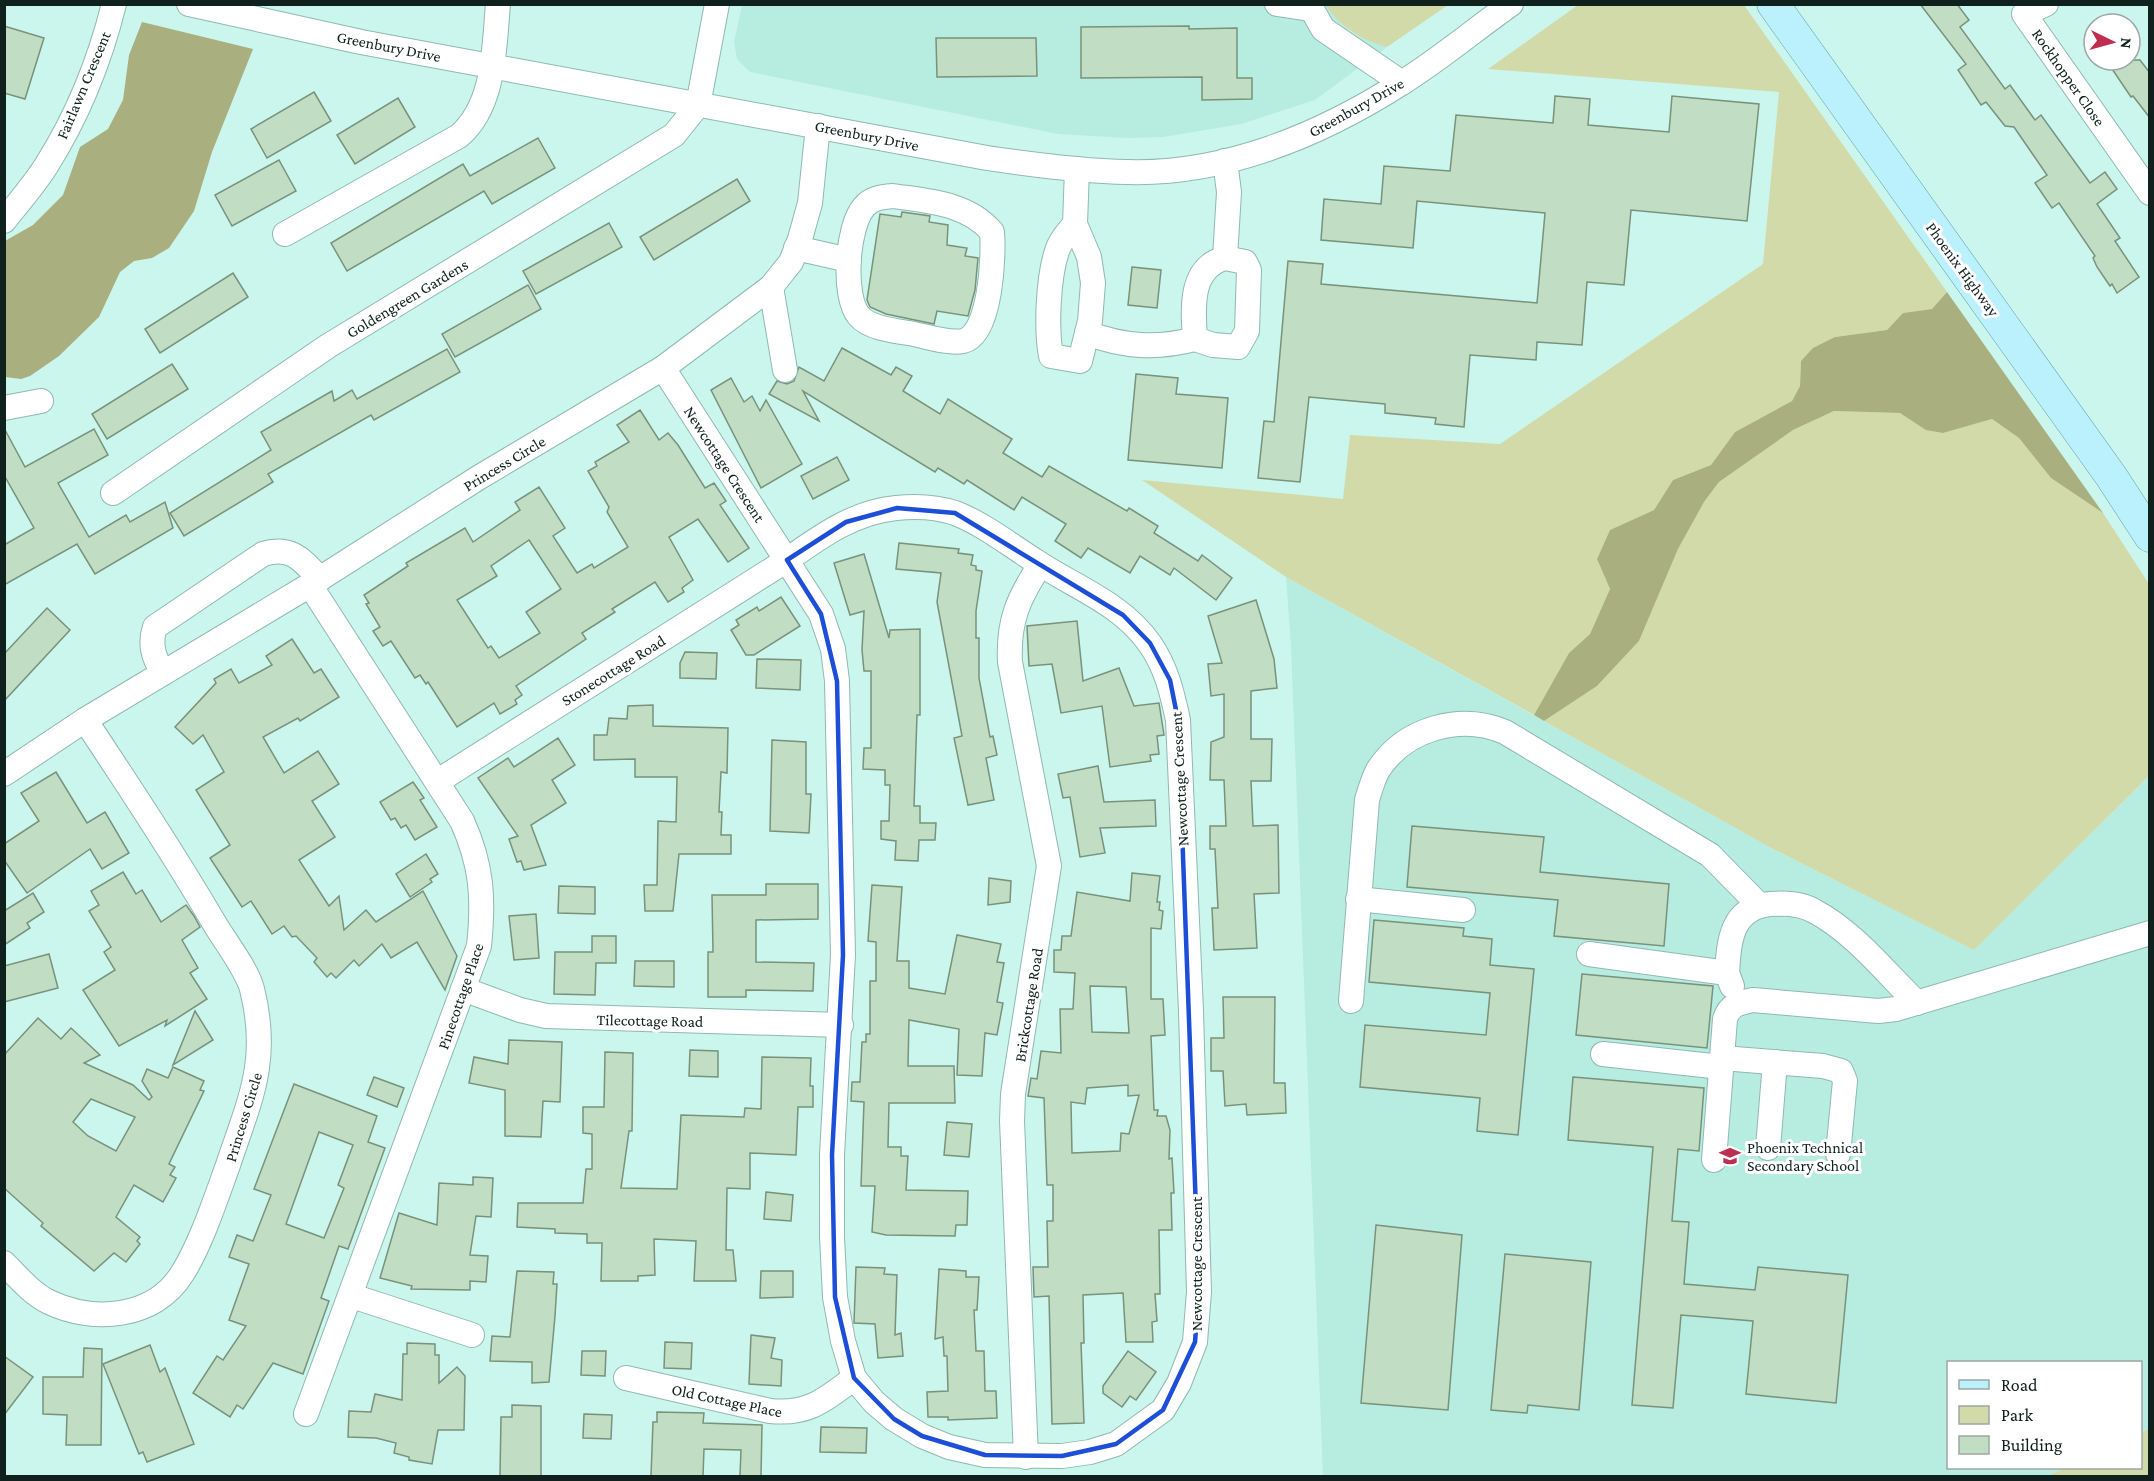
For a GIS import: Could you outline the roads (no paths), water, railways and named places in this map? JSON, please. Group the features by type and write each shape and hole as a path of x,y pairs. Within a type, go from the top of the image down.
{"main road":[{"name":"Phoenix Highway","path":"1773,4 2111,476 2150,537"}],"street":[{"name":"Fairlawn Crescent","path":"4,221 46,167 75,113 104,39 114,4"},
{"name":"Greenbury Drive","path":"189,4 361,42 987,158 1077,169 1153,171 1225,161 1294,140 1348,115 1402,83 1511,4"},
{"path":"285,234 459,136 470,126 479,112 493,65 498,4"},
{"path":"698,105 717,4"},
{"path":"1277,4 1309,7 1323,29 1402,83"},
{"name":"Rockhopper Close","path":"2046,4 2018,9 2139,160 2150,193"},
{"name":"Goldengreen Gardens","path":"113,493 328,346 660,145 674,135 698,105"},
{"name":"Princess Circle","path":"4,774 85,720 315,582 478,478 663,368 771,287 791,262 810,202 818,126"},
{"path":"1225,161 1229,192 1226,258"},
{"path":"1075,224 1056,253 1049,337 1051,356 1080,361 1088,333 1092,274 1089,257 1075,224 1077,169"},
{"path":"892,196 961,210 985,224 992,232 987,300 981,325 975,336 964,341 949,341 898,332 864,321 850,299 849,260 856,220 864,207 875,198 892,196"},
{"path":"796,248 849,260"},
{"path":"1088,333 1116,343 1135,346 1167,346 1195,339 1230,348 1238,347 1245,337 1247,265 1240,260 1226,258 1215,261 1199,279 1194,294 1195,339"},
{"path":"771,287 785,370"},
{"name":"Newcottage Crescent","path":"663,368 821,614 833,649 836,670 843,956 841,1025 831,1155 832,1237 835,1297 854,1378 874,1402 894,1419 922,1436 949,1447 985,1455 1026,1457 1090,1452 1116,1444 1163,1410 1179,1383 1195,1342 1199,1292 1191,1011 1178,731 1170,680 1150,644 1123,615 1090,591 1040,565 955,513 924,508 875,511 846,522 787,560"},
{"path":"4,408 40,401"},
{"name":"Pinecottage Place","path":"163,673 154,658 151,638 155,627 263,554 277,549 288,552 303,561 438,781 475,850 483,907 479,946 352,1296 306,1414"},
{"name":"Stonecottage Road","path":"438,781 787,560"},
{"name":"Brickcottage Road","path":"1026,1457 1011,1121 1013,1094 1049,866 1010,663 1009,639 1012,618 1024,591 1040,565"},
{"name":"Princess Circle","path":"4,1263 32,1291 49,1302 81,1313 112,1315 134,1311 163,1294 182,1275 216,1198 258,1076 261,1048 252,987 178,861 85,720"},
{"path":"1351,1000 1367,800 1376,773 1386,759 1408,740 1435,728 1474,723 1505,732 1684,837 1731,873 1759,905"},
{"path":"1358,899 1463,910"},
{"path":"1737,1003 1727,973 1733,926 1744,913 1759,905 1787,902 1814,910 1850,937 1917,1003"},
{"path":"1714,1160 1725,1019 1728,1009 1737,1003 1753,1000 1878,1011 1917,1003 2150,933"},
{"path":"1588,954 1727,973"},
{"name":"Tilecottage Road","path":"463,989 520,1010 546,1016 841,1025"},
{"path":"1603,1054 1722,1062 1775,1062 1823,1066 1841,1071 1845,1081 1838,1154"},
{"path":"1768,1148 1775,1062"},
{"path":"352,1296 472,1335"},
{"name":"Old Cottage Place","path":"626,1378 770,1411 793,1413 824,1401 854,1378"}],"place":[{"name":"Phoenix Technical Secondary School","path":"1730,1156"}]}
